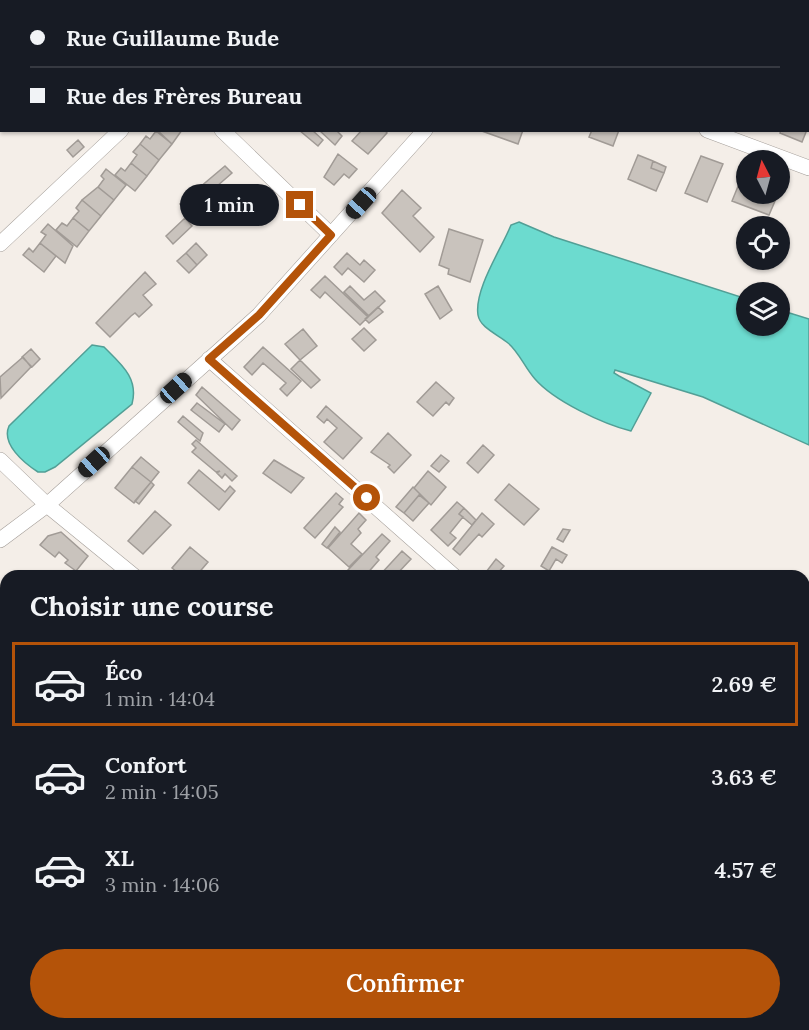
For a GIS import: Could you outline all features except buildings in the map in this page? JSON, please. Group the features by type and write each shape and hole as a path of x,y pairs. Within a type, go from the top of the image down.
{"street":[{"path":"0,244 119,132"},
{"path":"224,132 331,235"},
{"path":"0,540 47,505 259,315 423,132"},
{"path":"712,132 809,168"},
{"path":"209,359 447,570"},
{"path":"0,460 47,505 127,570"}],"water":[{"path":"519,222 554,237 736,295 736,336 790,336 790,313 809,319 809,445 703,397 615,370 614,373 651,393 631,431 580,411 543,387 531,375 512,347 482,324 478,315 480,293 484,281 511,225"},
{"path":"92,345 104,347 127,372 133,387 132,404 55,467 45,472 38,472 26,464 11,446 7,433 9,426"}],"route":[{"path":"300,205 331,235 259,315 209,359 367,498"}]}
